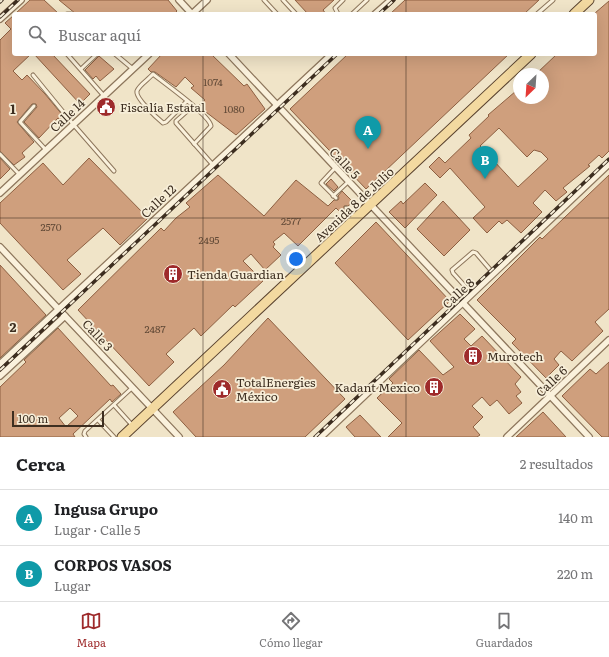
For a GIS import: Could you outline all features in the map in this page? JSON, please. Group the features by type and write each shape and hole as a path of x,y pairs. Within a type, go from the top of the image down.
{"main road":[{"path":"576,12 588,0"},
{"name":"Avenida 8 de Julio","path":"122,437 529,56"}],"street":[{"path":"0,19 21,0"},
{"path":"179,0 190,12"},
{"path":"194,12 206,0"},
{"path":"377,12 391,0"},
{"name":"Calle 14","path":"0,193 147,56"},
{"name":"Calle 5","path":"231,56 276,106 589,437"},
{"name":"Calle 12","path":"0,364 330,56"},
{"name":"Calle 8","path":"321,437 609,164"},
{"name":"Calle 3","path":"0,247 179,437"},
{"path":"0,376 65,316"},
{"name":"Calle 6","path":"507,437 609,340"}],"lane":[{"path":"264,0 275,12"},
{"path":"283,0 294,12"},
{"path":"336,12 335,8 344,0"},
{"path":"354,12 367,0"},
{"path":"539,12 552,0"},
{"path":"70,56 104,96"},
{"path":"81,69 95,56"},
{"path":"117,56 133,69"},
{"path":"187,100 164,123 139,98 137,92 138,89 153,74 187,100 204,114 211,124 194,144"},
{"path":"33,75 114,171"},
{"path":"34,106 20,122 46,150"},
{"path":"194,106 176,123 213,165"},
{"path":"0,154 20,175"},
{"path":"335,168 321,182 336,198"},
{"path":"333,196 348,182"},
{"path":"346,208 356,218"},
{"path":"472,294 452,273 452,270 473,252 476,253 494,274"},
{"path":"86,437 84,434 85,432 133,387"},
{"path":"114,405 134,426"},
{"path":"98,420 114,437"}],"building":[{"path":"30,0 44,0 57,12 17,12"},
{"path":"59,0 168,0 177,11 176,12 74,12"},
{"path":"295,0 334,0 323,10 324,12 306,12"},
{"path":"405,0 539,0 526,12 392,12"},
{"path":"609,1 609,151 602,158 599,155 588,165 590,166 563,188 567,192 556,201 545,190 533,203 542,212 521,233 507,220 502,224 499,221 487,233 473,218 485,207 450,168 440,178 429,167 439,157 445,163 471,138 469,135 489,116 488,115 513,94 513,104 549,104 549,68 542,68 555,56 597,56 596,12","holes":["499,128 527,157 534,150 541,152 548,159 518,187 480,146"]},
{"path":"12,17 12,56 29,56 13,71 22,80 27,75 64,117 61,121 58,118 39,138 24,122 37,107 36,104 32,104 17,122 34,142 22,153 25,157 14,165 0,151 0,40 11,29 5,23"},
{"path":"36,56 54,56 90,94 80,104"},
{"path":"99,56 114,69 100,81 96,76 93,79 85,70"},
{"path":"160,56 213,56 244,86 247,84 265,109 236,135 198,106 205,100 191,88 194,86 185,77 176,87 155,72 151,72 148,69"},
{"path":"346,56 507,56 366,189 290,109"},
{"path":"0,158 10,169 0,179"},
{"path":"89,158 148,218 120,245 103,228 67,260 81,274 63,290 0,223 0,203 43,163 63,185"},
{"path":"218,175 264,216 296,180 328,206 334,200 338,200 338,196 342,191 353,202 348,206 344,206 344,210 341,213 336,208 298,246 284,233 273,242 275,244 273,247 281,255 265,270 251,254 243,261 263,281 235,307 233,305 201,336 194,328 166,354 174,362 149,386 78,310 161,228 164,231 176,218 190,207 186,203"},
{"path":"609,175 609,309 595,322 603,331 572,361 561,351 554,359 559,365 546,378 512,343 516,339 477,300 540,237 542,239"},
{"path":"331,179 338,187 334,191 326,184"},
{"path":"425,183 437,195 405,228 389,212 401,201 403,204"},
{"path":"443,201 470,230 444,256 417,229"},
{"path":"376,222 450,301 408,340 335,263"},
{"path":"0,265 46,315 0,358"},
{"path":"460,314 475,329 464,339 471,346 482,336 521,377 515,384 521,392 516,396 522,403 509,414 497,400 490,406 482,397 472,406 483,417 473,427 480,435 477,437 388,437 402,423 377,398 393,383 389,379 419,350 443,375 454,367 430,341"},
{"path":"268,318 345,399 305,437 196,437 173,412 224,365"},
{"path":"58,328 111,386 113,385 121,394 112,402 110,399 73,434 75,437 0,437 0,387 26,362 24,360","holes":["70,408 78,416 66,427 59,418"]},
{"path":"609,362 609,437 602,437 562,396 590,369 596,374"},
{"path":"543,412 566,437 516,437"},
{"path":"360,415 381,437 355,437 346,427"}],"railway":[{"path":"0,17 18,0"},
{"path":"381,12 394,0"},
{"path":"0,370 335,56"},
{"path":"315,437 609,159"}],"place":[{"name":"Fiscalía Estatal","path":"106,107"},
{"name":"Ingusa Grupo","path":"368,149"},
{"name":"CORPOS VASOS","path":"485,179"},
{"name":"Tienda Guardian","path":"173,274"},
{"name":"Murotech","path":"473,356"},
{"name":"Kadant Mexico","path":"434,387"},
{"name":"TotalEnergies México","path":"222,389"}]}
